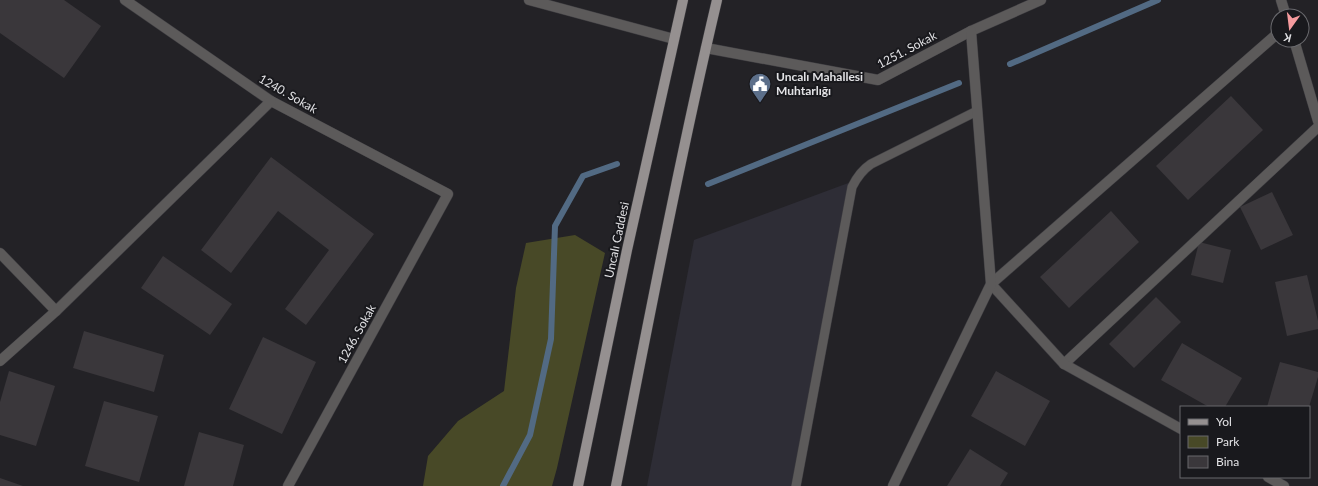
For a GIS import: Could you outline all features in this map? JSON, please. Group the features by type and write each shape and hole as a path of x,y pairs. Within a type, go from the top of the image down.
{"main road":[{"name":"Uncalı Caddesi","path":"578,486 627,250 683,0"},
{"path":"616,486 661,259 717,0"}],"street":[{"name":"1240. Sokak","path":"125,0 271,101 448,194"},
{"path":"529,0 674,40"},
{"name":"1251. Sokak","path":"706,48 878,80 971,31 1041,0"},
{"path":"971,31 991,284 1064,364 1180,428"},
{"path":"892,486 991,284 1270,40"},
{"path":"1296,48 1318,122"},
{"path":"0,361 56,311 271,101"},
{"path":"1064,364 1318,127"},
{"name":"1246. Sokak","path":"288,486 448,194"},
{"path":"0,253 56,311"},
{"path":"1270,478 1284,486"}],"lane":[{"path":"796,486 852,187 857,177 871,164 977,110"}],"shaded area":[{"path":"851,182 792,486 647,486 694,240"}],"green space":[{"path":"575,235 605,253 552,486 423,486 428,456 458,421 504,391 516,288 526,243"}],"building":[{"path":"0,0 64,0 101,26 64,78 0,33"},
{"path":"1231,96 1263,130 1188,200 1156,166"},
{"path":"271,157 374,234 306,325 285,309 329,250 278,211 231,273 201,250"},
{"path":"1272,192 1293,235 1261,250 1240,207"},
{"path":"1111,211 1139,242 1069,308 1040,277"},
{"path":"1199,242 1231,250 1223,283 1191,275"},
{"path":"163,256 232,304 210,335 141,288"},
{"path":"1307,275 1318,321 1318,329 1287,336 1275,282"},
{"path":"1156,297 1181,322 1134,368 1109,344"},
{"path":"84,331 164,355 154,392 73,368"},
{"path":"263,337 316,362 282,434 229,409"},
{"path":"1182,343 1242,378 1226,406 1207,406 1161,380"},
{"path":"1280,362 1318,372 1318,377 1309,406 1267,406"},
{"path":"9,371 55,386 36,446 0,435 0,402"},
{"path":"996,371 1050,401 1025,446 971,416"},
{"path":"104,401 158,416 139,482 85,466"},
{"path":"199,432 244,445 233,486 184,486"},
{"path":"970,449 1008,473 1000,486 947,486"},
{"path":"0,478 23,486 0,486"}],"waterway":[{"path":"1010,64 1158,0"},
{"path":"708,184 959,83"},
{"path":"503,486 530,435 551,339 555,226 583,176 617,164"}],"place":[{"name":"Uncalı Mahallesi Muhtarlığı","path":"760,104"}]}
